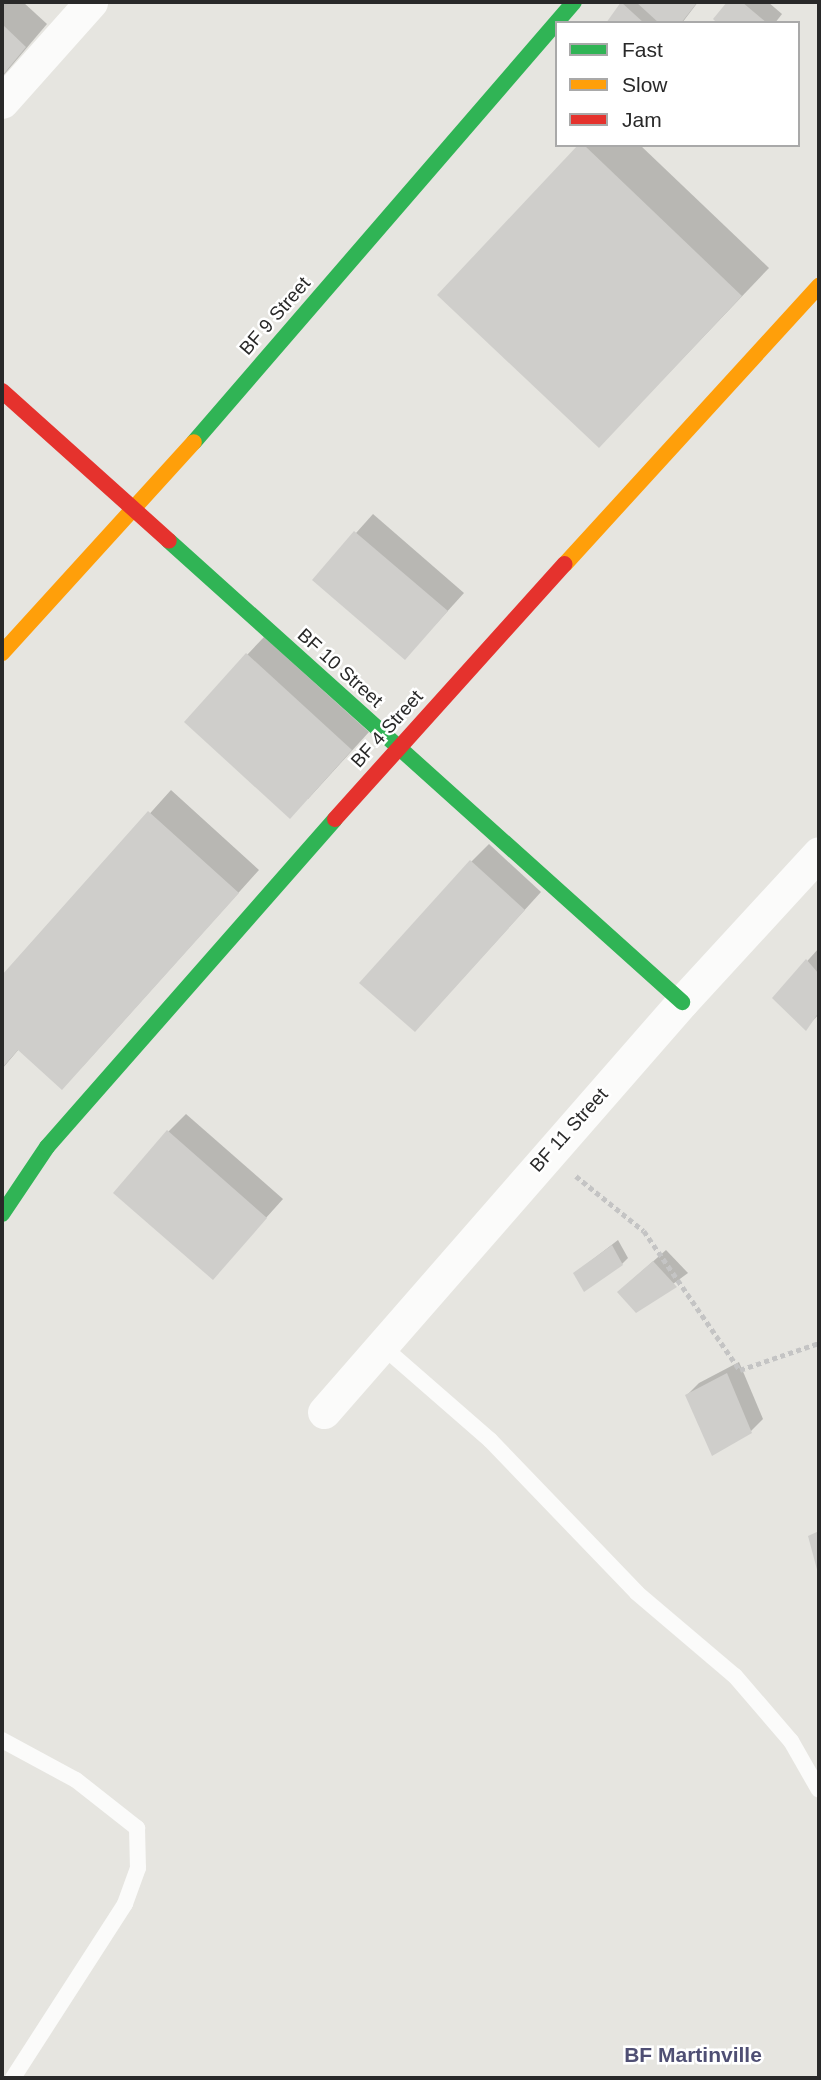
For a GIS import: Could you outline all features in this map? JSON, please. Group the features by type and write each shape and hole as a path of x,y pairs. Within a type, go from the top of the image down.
{"street":[{"path":"2,102 91,2"},
{"name":"BF 9 Street","path":"559,21 575,2"},
{"name":"BF 9 Street","path":"2,653 135,510 555,25"},
{"name":"BF 4 Street","path":"2,1214 47,1147 397,748 819,286"},
{"name":"BF 10 Street","path":"2,391 682,1002"},
{"name":"BF 11 Street","path":"324,1412 682,1002 819,853"}],"lane":[{"path":"381,1345 489,1440 637,1593 735,1676 791,1741 819,1790"},
{"path":"2,1740 75,1780 137,1828 138,1868 125,1904 13,2078"}],"path":[{"path":"548,1154 644,1231 740,1370 819,1343"}],"building":[{"path":"621,2 642,21 607,21"},
{"path":"636,2 696,4 683,21 657,21"},
{"path":"727,2 742,2 765,21 715,21 713,19"},
{"path":"2,24 26,47 2,76"},
{"path":"576,147 586,147 742,296 599,448 437,295"},
{"path":"354,531 448,611 405,660 312,580"},
{"path":"246,653 352,750 290,819 184,722"},
{"path":"148,811 239,893 62,1090 18,1050 2,1068 2,975"},
{"path":"470,860 525,910 415,1032 359,983"},
{"path":"806,959 819,974 819,1012 806,1031 772,998"},
{"path":"167,1130 267,1218 213,1280 113,1193"},
{"path":"612,1245 623,1265 584,1292 573,1273"},
{"path":"653,1261 677,1287 636,1313 617,1292"},
{"path":"727,1373 752,1433 712,1456 685,1395"},
{"path":"819,1531 819,1577 808,1536"}],"traffic: fast":[{"path":"558,21 574,2"},
{"path":"194,442 555,24"},
{"path":"169,541 682,1002"},
{"path":"2,1214 47,1147 335,819"}],"traffic: slow":[{"path":"565,564 819,286"},
{"path":"2,653 194,442"}],"traffic: jam":[{"path":"2,391 169,541"},
{"path":"335,819 565,564"}],"district":[{"name":"BF Martinville","path":"693,2055"}]}
